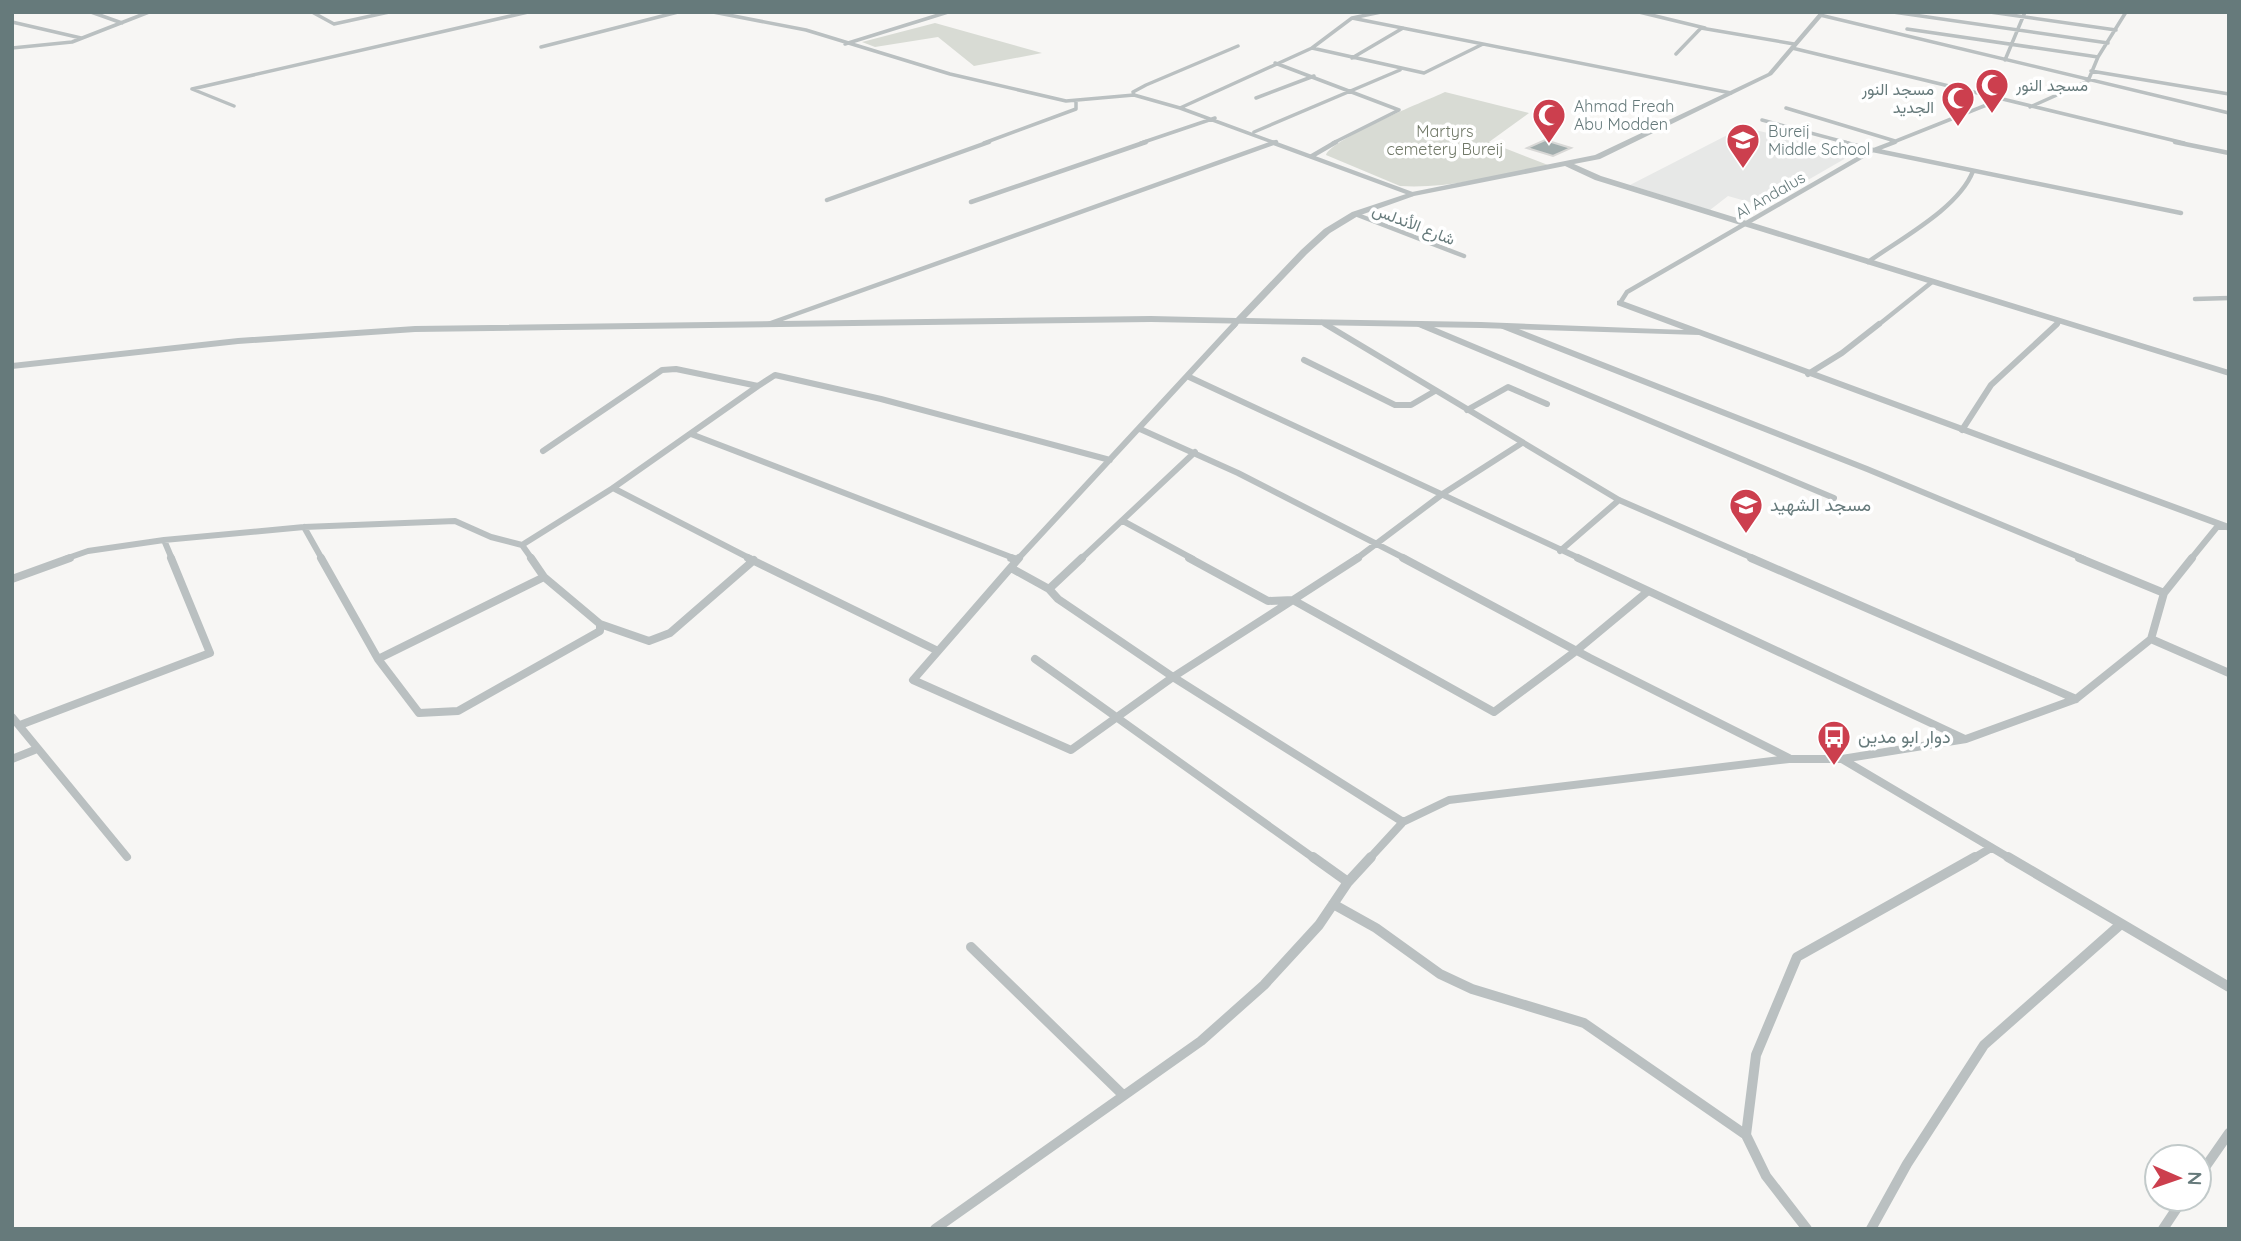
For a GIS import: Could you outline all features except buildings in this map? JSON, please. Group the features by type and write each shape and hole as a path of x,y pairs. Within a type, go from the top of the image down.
{"street":[{"path":"91,12 122,23"},
{"path":"12,48 51,46 82,38 149,12"},
{"path":"312,12 334,24 389,12"},
{"path":"234,106 192,89 528,12"},
{"path":"541,47 678,12"},
{"path":"713,12 806,30 845,44 987,83 1076,101 1134,95 1181,107 1412,194"},
{"path":"845,44 948,12"},
{"path":"1181,107 1312,48 1352,18 1381,12"},
{"path":"1639,12 1790,45 1999,100 2229,153"},
{"path":"1893,12 2108,43"},
{"path":"1990,12 2116,30"},
{"path":"2029,107 2088,80 2098,57 2126,12"},
{"path":"1579,161 1586,153 1762,71 1819,13 2229,113"},
{"path":"1906,36 1907,29 1918,14"},
{"path":"2005,60 2025,15"},
{"path":"1352,18 1731,93"},
{"path":"12,22 82,38"},
{"path":"1352,58 1404,28"},
{"path":"1676,54 1700,28 1705,28"},
{"path":"1907,29 2098,57"},
{"path":"1312,48 1400,70 1424,73 1484,44"},
{"path":"1522,443 1444,493 1378,545 1173,677 1070,750 913,680 1017,561 1187,376 1327,231 1355,214 1412,194 1597,157 1770,74 1790,45"},
{"path":"1134,95 1133,92 1146,85 1238,46"},
{"path":"1275,63 1399,110 1356,130 1312,156"},
{"path":"1253,132 1354,92 1400,70"},
{"path":"2091,71 2229,94"},
{"path":"1256,97 1315,76"},
{"name":"Al Andalus","path":"1620,303 1627,292 1873,150 1999,100"},
{"path":"827,200 1054,118 1076,109 1076,101"},
{"path":"1786,108 1896,141"},
{"path":"971,202 1216,118"},
{"path":"1762,120 1873,150 2181,213"},
{"path":"764,326 1276,142"},
{"path":"1568,164 1598,178 2229,373"},
{"path":"1868,261 1953,200 1970,184 1973,171"},
{"name":"شارع الأندلس","path":"1355,214 1464,256"},
{"path":"1808,374 1842,353 1932,282"},
{"path":"2194,299 2229,298"},
{"path":"1620,303 2228,526"},
{"path":"12,366 238,341 415,329 1240,320 1698,333"},
{"path":"1962,430 1991,385 2059,322"},
{"path":"1322,323 1619,500 2076,699"},
{"path":"1418,324 1834,498"},
{"path":"1503,326 1867,469 2164,593"},
{"path":"1304,360 1395,405 1410,405 1435,391"},
{"path":"543,451 662,370 676,369 758,386"},
{"path":"522,545 613,488 775,375 881,399 1110,460"},
{"path":"1187,376 1444,493 1560,551 1966,739"},
{"path":"1468,410 1508,387 1547,404"},
{"path":"1140,429 1195,452 1378,545 1576,651 1789,759"},
{"path":"691,434 1017,561"},
{"path":"1049,589 1195,452"},
{"path":"613,488 938,652"},
{"path":"1560,551 1619,500"},
{"path":"1123,521 1268,601 1293,600 1494,712 1576,651 1647,592"},
{"path":"12,579 88,551 164,540 304,527 455,522 491,537 522,545 544,577 600,624 649,640 670,633 754,560"},
{"path":"935,1229 1201,1041 1264,985 1319,925 1348,882 1403,822 1449,800 1789,759 1842,760 1966,739 2076,699 2151,639 2164,593 2217,527 2228,526"},
{"path":"304,527 378,659 419,713 458,711 591,638 600,631 600,624"},
{"path":"20,725 210,653 164,540"},
{"path":"1011,568 1049,589 1058,599 1173,677 1403,822"},
{"path":"378,659 544,577"},
{"path":"2151,639 2229,673"},
{"path":"1035,659 1348,882"},
{"path":"12,718 127,857"},
{"path":"12,759 37,749"},
{"path":"1842,760 2229,986"},
{"path":"1746,1135 1756,1055 1797,957 1991,848"},
{"path":"1333,904 1376,928 1440,974 1472,989 1584,1023 1746,1135 1766,1176 1807,1229"},
{"path":"1871,1229 1907,1164 1984,1045 2121,924"},
{"path":"971,947 1123,1095"},
{"path":"2213,1156 2229,1133"},
{"path":"2163,1229 2174,1213"}],"shaded area":[{"name":"Bureij Middle School","path":"1743,127 1853,154 1763,206 1728,196 1710,210 1630,185"}],"green space":[{"path":"935,23 1042,53 974,66 938,37 875,47 862,42"},
{"name":"Martyrs cemetery Bureij","path":"1445,92 1529,113 1489,142 1548,165 1456,183 1400,186 1326,155 1344,139 1361,130"}],"place":[{"name":"مسجد النور","path":"1992,115"},
{"name":"مسجد النور الجديد","path":"1958,128"},
{"name":"Ahmad Freah Abu Modden","path":"1549,145"},
{"name":"Bureij Middle School","path":"1743,170"},
{"name":"مسجد الشهيد","path":"1746,535"},
{"name":"دوار ابو مدين","path":"1834,767"}]}
